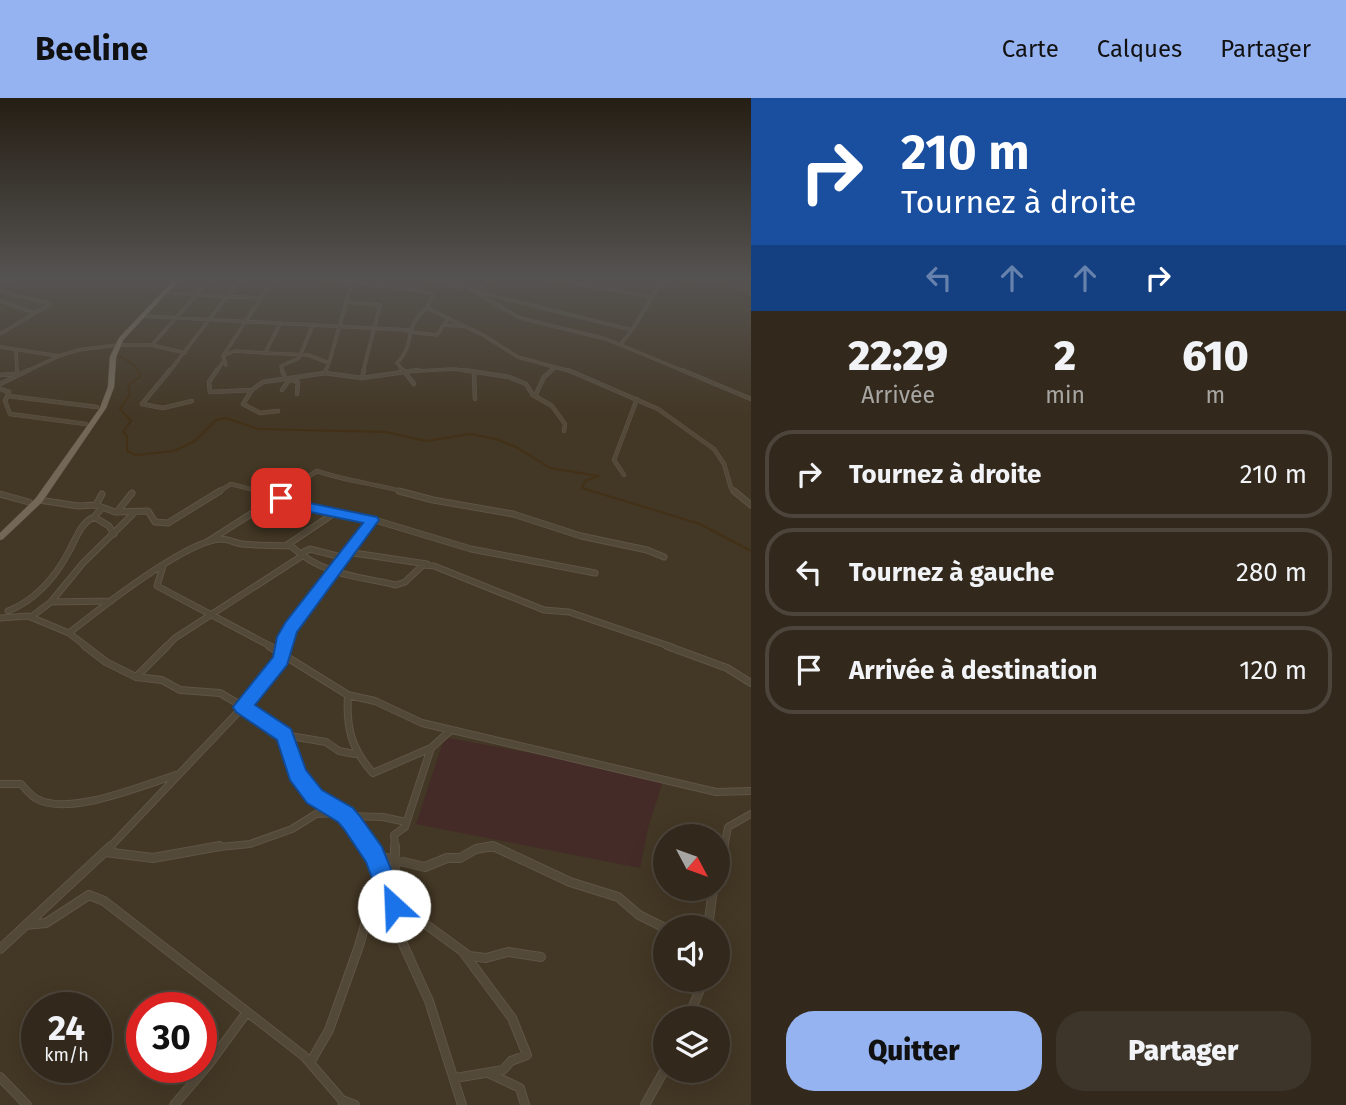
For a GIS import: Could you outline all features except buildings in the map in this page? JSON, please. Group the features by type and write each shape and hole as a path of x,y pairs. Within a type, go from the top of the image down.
{"main road":[{"path":"0,531 29,502 97,407 104,392 107,359 132,325"},
{"path":"0,537 39,500 103,408 111,387 111,363 115,345 134,325"}],"street":[{"path":"0,334 15,325"},
{"path":"152,345 170,325"},
{"path":"192,401 163,408 142,404 206,325"},
{"path":"243,325 223,356 224,364 209,382 210,392 251,390 263,382 325,373 362,378 402,371 454,369 515,379 526,384 535,396 552,407 565,424 564,431"},
{"path":"265,353 279,325"},
{"path":"296,325 376,328 436,335 443,325 466,326 520,358 555,368 659,409 706,441 722,459 730,488 751,505"},
{"path":"362,378 377,325"},
{"path":"411,325 408,352 397,363 414,384"},
{"path":"552,325 585,332 620,345 751,399"},
{"path":"612,325 632,330"},
{"path":"620,345 635,325"},
{"path":"297,394 298,382 285,378 281,366 297,360 302,354 303,344 313,326"},
{"path":"325,373 339,327"},
{"path":"86,424 10,414 5,401 9,392 0,386 18,374 78,350 115,345 152,345 185,353"},
{"path":"0,347 59,356"},
{"path":"16,350 18,374"},
{"path":"223,356 237,351 302,354 329,363"},
{"path":"535,396 544,377 555,368"},
{"path":"474,373 475,399"},
{"path":"0,375 18,374"},
{"path":"282,390 289,380"},
{"path":"251,390 243,407 260,413 278,411"},
{"path":"8,396 97,407"},
{"path":"624,475 614,460 637,399"},
{"path":"69,634 111,601 163,566 317,471 348,482 375,484 433,500 513,514 581,536 647,550 664,557"},
{"path":"39,500 78,506 96,505 117,512 148,511 155,522 161,524 168,523 231,484 275,496 296,505 372,520 471,549 595,573"},
{"path":"117,512 132,493"},
{"path":"0,494 29,502"},
{"path":"96,505 102,494"},
{"path":"260,507 262,494"},
{"path":"8,611 32,597 53,577 84,523 102,509"},
{"path":"287,545 337,512"},
{"path":"31,617 52,601 83,563 134,513"},
{"path":"94,517 109,526 114,534"},
{"path":"0,949 105,852 261,688 281,660 285,637 291,627 333,572 341,557 372,520"},
{"path":"207,541 222,539 243,544 287,545 333,572 396,585 405,582 418,568 427,564"},
{"path":"136,677 169,643 209,615 261,585 310,549 341,557"},
{"path":"347,552 427,564 544,610 569,612 639,635 727,668 751,683"},
{"path":"163,566 157,586 209,615 236,626 348,695 375,701 422,723 451,730 716,792 751,791"},
{"path":"52,601 53,577"},
{"path":"52,601 111,601"},
{"path":"0,607 69,634 106,662 136,677 162,680 180,690 220,693 284,735 326,742 339,751 355,754"},
{"path":"0,618 19,615"},
{"path":"348,695 345,726 355,754 373,773 431,748 451,730"},
{"path":"284,735 294,757 297,773 315,797 343,814 374,855 394,906 403,944 429,1001 462,1105"},
{"path":"394,906 394,835 405,827 431,748"},
{"path":"0,784 21,784 37,799 58,805 97,798 181,774"},
{"path":"105,852 153,858 230,844 250,844 292,828 316,814 383,817 406,822"},
{"path":"730,826 751,814"},
{"path":"374,855 425,867 447,858 460,858 476,849 494,846 570,882 618,897 639,915 653,922"},
{"path":"310,1063 329,1030 359,946 378,870"},
{"path":"369,913 394,877"},
{"path":"26,925 46,923 89,895 104,901 310,1063 342,1102 355,1105"},
{"path":"369,913 383,905 402,907 469,956 486,958 508,952 541,957"},
{"path":"455,1078 503,1070 511,1060 527,1055 512,1018 463,951"},
{"path":"174,1105 209,1064 247,1012"},
{"path":"486,1073 520,1088 525,1105"},
{"path":"0,1077 27,1105"},
{"path":"645,1105 657,1083"}],"shaded area":[{"path":"448,738 601,766 663,781 648,828 640,868 416,824 443,742"}],"waterway":[{"path":"119,356 135,366 141,376 128,385 130,394 120,409 131,421 123,432 127,436 127,451 136,455 174,451 195,441 216,420 226,418 258,429 386,432 426,441 470,434 496,439 516,447 550,468 599,476 585,481 582,488 700,524 751,551"}],"route":[{"path":"281,498 296,505 372,520 341,557 334,572 291,627 285,637 281,660 243,707 260,716 284,735 294,757 297,773 315,797 345,815 351,822 374,855 394,906"}]}
